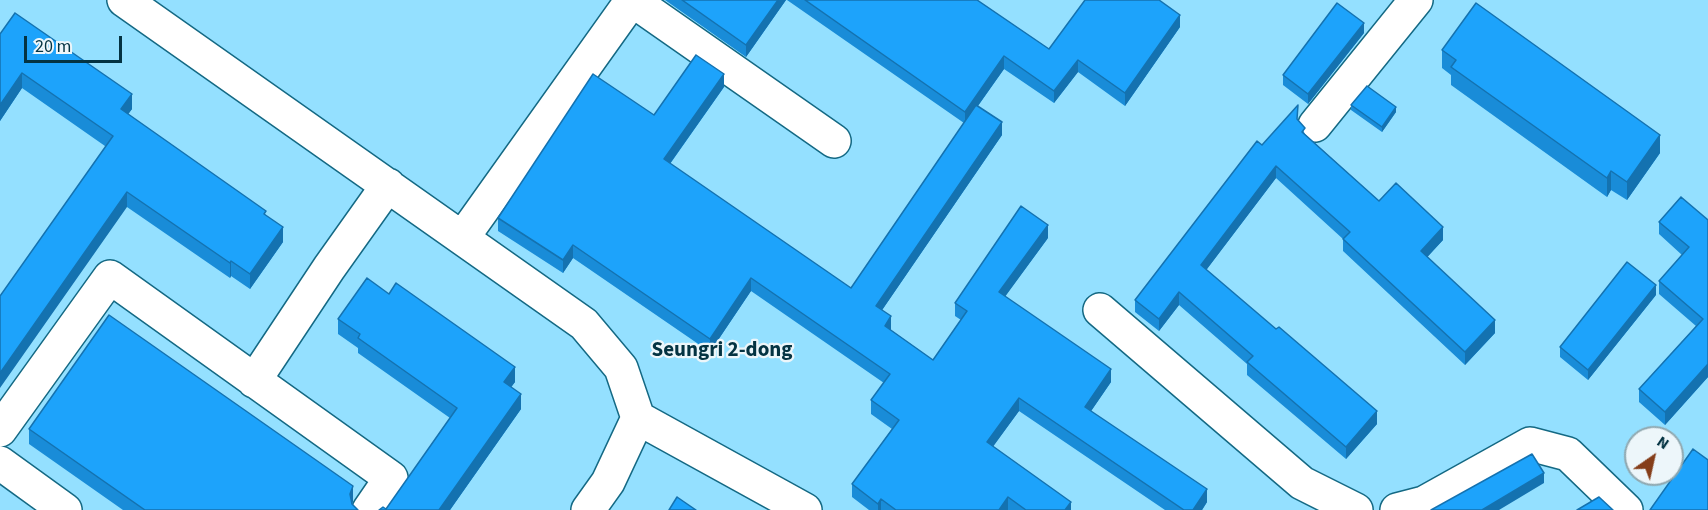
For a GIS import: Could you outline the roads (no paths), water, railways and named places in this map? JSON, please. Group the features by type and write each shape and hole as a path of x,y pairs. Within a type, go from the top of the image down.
{"street":[{"path":"124,0 584,324 621,368 638,418 805,510"},
{"path":"463,237 632,0 834,141"},
{"path":"1315,125 1416,0"},
{"path":"254,381 329,268 388,185"},
{"path":"0,430 110,277 391,478 369,510"},
{"path":"1100,310 1302,483 1334,507"},
{"path":"588,510 608,482 638,418"},
{"path":"1396,510 1424,503 1530,444 1568,454 1626,510"},
{"path":"0,463 65,510"}],"district":[{"name":"Seungri 2-dong","path":"722,351"}]}
